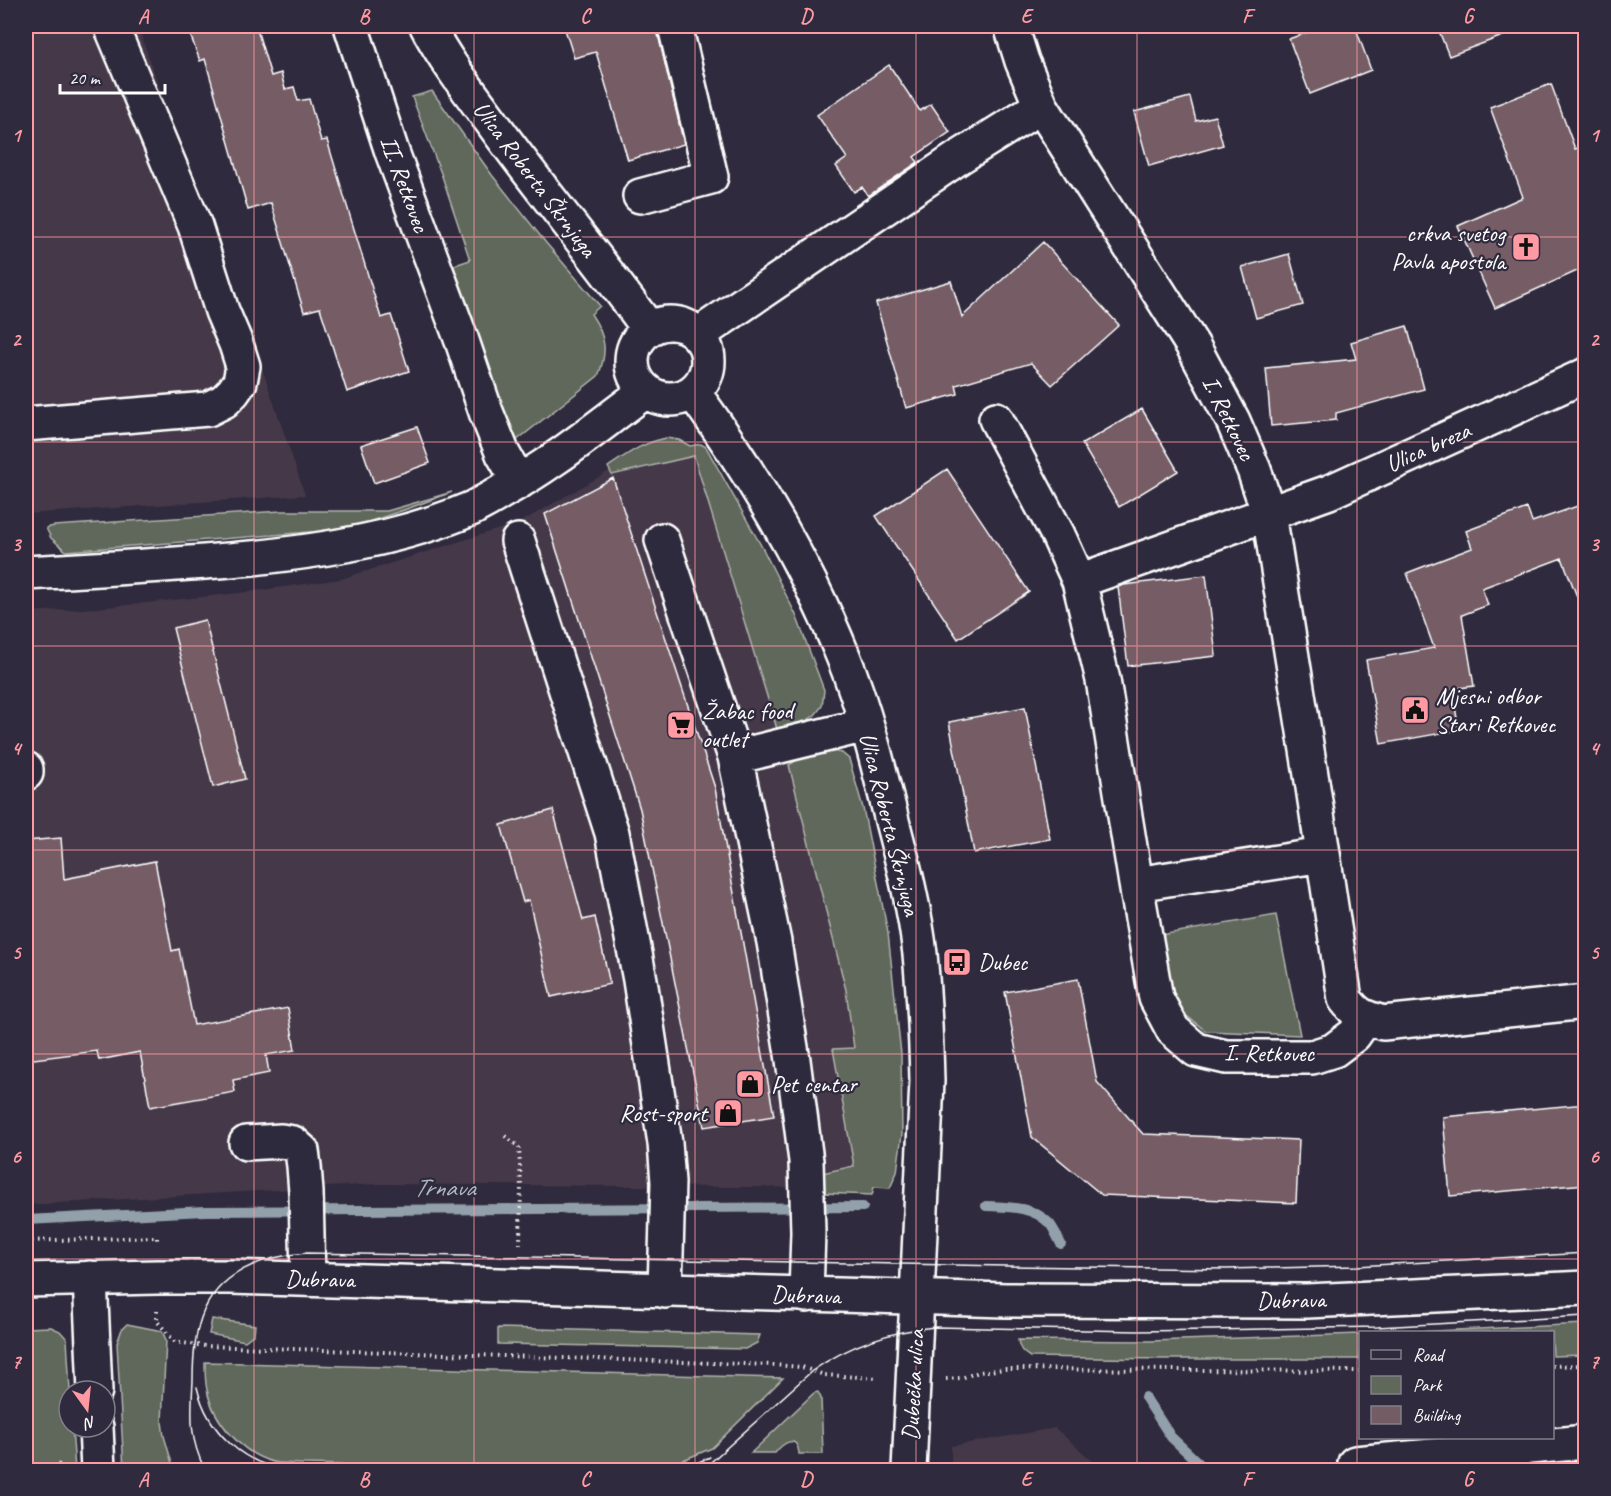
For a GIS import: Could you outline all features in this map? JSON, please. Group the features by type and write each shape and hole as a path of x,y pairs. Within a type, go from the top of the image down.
{"street":[{"path":"26,424 208,410 224,401 240,382 243,366 237,344 222,311 195,226 111,26"},
{"name":"II. Retkovec","path":"351,26 392,152 486,412 503,454 519,482"},
{"name":"Ulica Roberta Škrnjuga","path":"427,26 455,73 522,164 650,329"},
{"path":"640,196 711,177 675,26"},
{"name":"I. Retkovec","path":"996,419 1058,535 1079,581 1103,680 1156,998 1173,1030 1196,1050 1226,1057 1312,1057 1334,1050 1354,1035 1366,1018 1354,1011 1345,999 1269,514 1233,421 1193,346 1041,106 1022,61 1011,26"},
{"path":"699,337 711,326 948,164 1041,106"},
{"path":"659,325 681,325 699,337 705,347 708,360 701,383 693,392 681,398 669,400 646,391 638,382 633,371 634,347 640,337 650,329 659,325"},
{"name":"Ulica breza","path":"1079,581 1329,492 1586,375"},
{"path":"26,573 214,561 344,546 437,522 475,507 519,482 565,452 646,391"},
{"name":"Ulica Roberta Škrnjuga","path":"693,392 749,474 824,612 843,657 886,794 909,888 920,952 925,1018 927,1081 918,1299"},
{"path":"662,540 735,757 774,942 806,1161 808,1232 806,1295"},
{"path":"518,541 612,833 640,980 665,1143 668,1182 665,1291"},
{"path":"735,757 866,725"},
{"path":"1136,884 1323,855"},
{"path":"1366,1018 1383,1023 1586,1002"},
{"path":"246,1143 281,1141 293,1143 302,1151 306,1192 308,1279"},
{"name":"Dubrava","path":"26,1280 167,1276 918,1299 1173,1302 1307,1301 1586,1288"},
{"path":"90,1278 94,1379"},
{"name":"Dubečka ulica","path":"909,1470 918,1299"},
{"path":"97,1439 98,1470"},
{"path":"1356,1470 1355,1463 1586,1442"}],"path":[{"path":"505,1136 519,1147 521,1186 519,1244"},
{"path":"26,1241 157,1237 157,1245"},
{"path":"157,1312 157,1321 175,1342 205,1346 773,1365 802,1367 824,1375 869,1377"},
{"path":"1554,1366 1586,1365"},
{"path":"950,1380 979,1372 1006,1369 1359,1371"}],"shaded area":[{"path":"26,26 138,26 201,208 260,362 305,495 26,514"},
{"path":"694,449 828,813 857,992 860,1188 377,1184 26,1205 26,612 98,608 239,593 341,579 521,522 618,466"},
{"path":"1055,1428 1103,1470 951,1470 951,1446"}],"green space":[{"path":"432,91 492,175 600,306 591,314 600,330 604,344 598,376 512,444 446,268 470,260 412,97"},
{"path":"666,438 679,440 690,446 701,444 706,447 763,549 796,615 824,690 822,706 815,715 803,723 777,729 694,456 612,475 608,467 643,446"},
{"path":"452,492 368,522 323,531 66,551 51,538 46,528 282,511 387,511"},
{"path":"828,750 842,753 849,759 863,808 888,933 901,1054 902,1134 897,1172 890,1188 874,1187 872,1195 822,1193 822,1173 854,1166 833,1049 854,1048 846,990 789,765 800,758"},
{"path":"1276,915 1300,1035 1206,1031 1174,1006 1160,935"},
{"path":"212,1319 255,1325 254,1334 245,1341 209,1334"},
{"path":"127,1324 162,1331 166,1340 162,1422 174,1470 124,1470 117,1343 122,1329"},
{"path":"1585,1324 1585,1355 1554,1356 1554,1331 1434,1331"},
{"path":"51,1327 60,1331 67,1339 69,1379 57,1379 57,1439 73,1439 75,1470 37,1470 26,1457 26,1328"},
{"path":"498,1328 760,1335 757,1343 745,1349 498,1344"},
{"path":"1359,1334 1359,1359 1030,1357 1019,1346 1018,1340 1150,1341"},
{"path":"205,1362 783,1378 712,1448 676,1463 647,1470 301,1464 276,1463 262,1458 250,1452 231,1435 210,1402"},
{"path":"818,1392 821,1398 823,1454 799,1454 793,1442 786,1443 775,1453 751,1453 814,1393"}],"building":[{"path":"187,26 256,26 271,76 281,73 285,89 294,87 298,101 309,99 321,141 327,140 381,318 391,315 409,371 347,392 320,308 304,312 271,203 248,210 205,59 200,61"},
{"path":"564,26 657,26 684,144 628,160 596,52 574,58"},
{"path":"1324,26 1355,26 1371,70 1310,94 1289,39"},
{"path":"1437,26 1523,26 1524,28 1449,56"},
{"path":"889,65 920,111 931,104 950,132 914,157 918,162 868,196 862,187 854,192 836,166 847,158 817,115"},
{"name":"crkva svetog Pavla apostola","path":"1551,84 1575,149 1586,145 1586,267 1495,308 1458,226 1523,197 1490,107"},
{"path":"1190,97 1196,121 1215,116 1223,145 1149,166 1134,112"},
{"path":"1043,242 1119,325 1052,385 1031,363 956,385 958,394 906,408 876,303 951,281 962,317"},
{"path":"1289,254 1303,305 1256,318 1242,267"},
{"path":"1407,326 1424,389 1336,413 1336,420 1271,426 1266,368 1356,359 1351,342"},
{"path":"1142,409 1178,471 1119,507 1082,444"},
{"path":"417,427 430,463 374,483 361,445"},
{"path":"947,469 1029,592 958,639 876,516"},
{"path":"613,478 715,788 774,1116 704,1127 640,809 545,514"},
{"path":"1586,503 1586,612 1583,612 1562,558 1482,588 1488,605 1462,615 1474,686 1452,689 1459,730 1381,744 1366,660 1434,648 1407,573 1472,548 1466,531 1527,508 1532,522"},
{"path":"1206,575 1216,656 1128,666 1118,587"},
{"path":"205,620 245,779 213,787 173,628"},
{"path":"1025,707 1050,839 974,853 949,722"},
{"path":"553,810 583,920 595,917 610,984 551,997 529,900 523,902 501,825"},
{"path":"61,838 64,879 155,861 172,951 179,949 194,1025 288,1008 295,1050 266,1055 269,1073 233,1080 235,1092 150,1107 140,1052 99,1060 97,1051 26,1060 26,841"},
{"path":"1078,979 1097,1082 1143,1134 1299,1140 1296,1203 1102,1195 1032,1137 1005,992"},
{"path":"1586,1104 1586,1184 1450,1196 1443,1117"}],"waterway":[{"name":"Trnava","path":"986,1206 1019,1208 1035,1213 1051,1225 1061,1244"},
{"name":"Trnava","path":"26,1220 205,1211 863,1207"},
{"name":"Trnava","path":"1145,1397 1171,1437 1206,1470"}],"tram line":[{"path":"205,1470 196,1448 192,1416 194,1349 201,1318 208,1302 230,1278 258,1263 290,1255 307,1253 1226,1269 1357,1266 1586,1253"},
{"path":"702,1470 812,1371 840,1354 870,1341 918,1329 935,1327 1137,1331 1377,1327 1586,1316"},
{"path":"197,1387 209,1418 230,1444 257,1462 290,1470"},
{"path":"681,1470 710,1457"}],"place":[{"name":"crkva svetog Pavla apostola","path":"1526,247"},
{"name":"Mjesni odbor Stari Retkovec","path":"1415,710"},
{"name":"Žabac food outlet","path":"681,725"},
{"name":"Dubec","path":"957,962"},
{"name":"Pet centar","path":"750,1084"},
{"name":"Rost-sport","path":"728,1113"}]}
